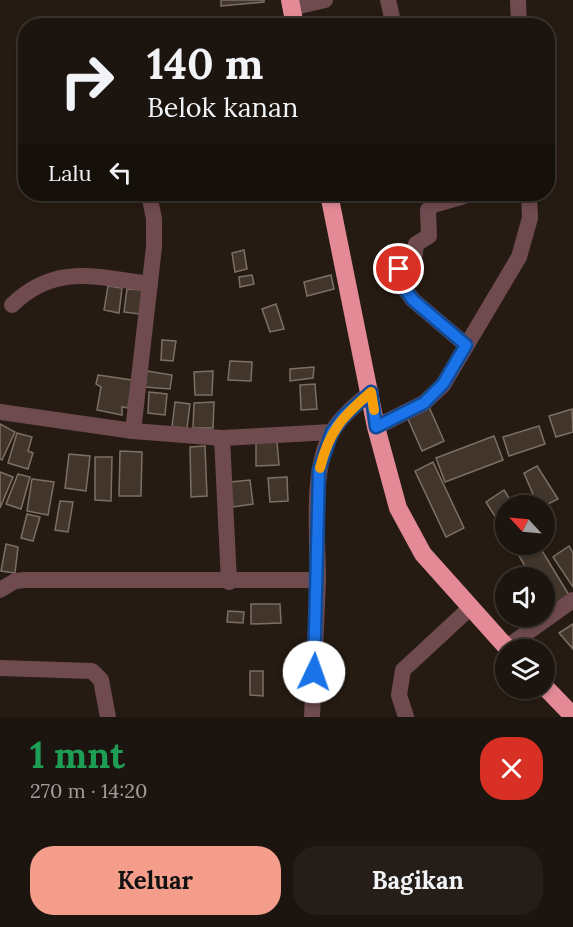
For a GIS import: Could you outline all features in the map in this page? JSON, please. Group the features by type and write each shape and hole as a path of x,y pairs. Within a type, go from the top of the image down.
{"highway":[{"path":"330,201 371,392 376,427 393,492 407,529 423,554 499,639"},
{"path":"555,697 573,716"}],"street":[{"path":"292,11 325,0"},
{"path":"388,0 392,18"},
{"path":"518,0 519,18"},
{"path":"134,431 150,284 154,219 150,201"},
{"path":"447,201 433,205 428,210 429,236 416,244 413,249 414,261 405,262 399,269 404,288 413,300 466,345"},
{"path":"376,427 424,403 443,384 519,256 530,218 529,201"},
{"path":"12,305 39,283 74,275 150,284"},
{"path":"312,717 318,580 319,470 332,432 344,416 371,392"},
{"path":"0,411 134,431 222,438 332,432"},
{"path":"222,438 229,582"},
{"path":"0,590 15,581 25,580 229,582 318,580"},
{"path":"520,639 573,600"},
{"path":"406,717 399,695 403,670 470,608"},
{"path":"0,668 92,671 101,680 108,717"}],"building":[{"path":"221,0 264,0 264,2 221,6"},
{"path":"244,250 247,269 235,272 232,253"},
{"path":"252,275 254,284 240,287 239,277"},
{"path":"331,275 334,289 307,296 304,282"},
{"path":"108,286 122,288 119,313 104,310"},
{"path":"127,289 143,290 140,314 124,312"},
{"path":"276,304 284,329 270,332 262,309"},
{"path":"162,340 176,341 173,361 161,360"},
{"path":"230,361 252,362 251,381 228,380"},
{"path":"314,367 313,378 290,381 290,369"},
{"path":"147,371 172,375 170,389 145,387"},
{"path":"213,371 212,395 195,395 194,372"},
{"path":"98,375 132,380 128,408 122,407 122,415 97,410 101,387 96,384"},
{"path":"315,384 317,409 301,410 300,385"},
{"path":"149,392 167,394 165,415 148,413"},
{"path":"175,402 190,404 187,428 172,427"},
{"path":"214,402 213,428 193,428 194,403"},
{"path":"429,407 444,441 422,451 407,417"},
{"path":"572,409 573,432 556,437 549,416"},
{"path":"0,424 15,432 2,460 0,459"},
{"path":"539,426 545,444 509,456 503,437"},
{"path":"17,433 32,437 28,451 33,453 28,469 8,463"},
{"path":"494,436 503,460 445,482 436,458"},
{"path":"256,441 277,442 279,465 256,466"},
{"path":"205,446 207,496 191,497 190,447"},
{"path":"120,451 142,452 141,496 119,496"},
{"path":"69,454 90,456 86,491 65,488"},
{"path":"95,457 112,457 111,501 95,500"},
{"path":"433,462 464,528 446,537 415,471"},
{"path":"537,466 558,499 555,500 555,495 533,495 524,473"},
{"path":"0,472 13,477 0,508"},
{"path":"18,474 30,477 21,509 6,504"},
{"path":"287,477 288,501 270,502 268,478"},
{"path":"32,479 54,482 48,515 27,511"},
{"path":"250,480 253,504 233,507 230,482"},
{"path":"504,490 507,495 496,495"},
{"path":"495,496 495,516 486,502"},
{"path":"60,501 73,502 68,532 55,530"},
{"path":"27,514 40,517 33,541 21,538"},
{"path":"6,544 18,547 15,573 1,571"},
{"path":"569,546 573,553 573,587 553,557"},
{"path":"518,555 545,555 552,567 526,567"},
{"path":"555,572 569,595 555,604"},
{"path":"251,604 280,604 281,623 251,624"},
{"path":"228,611 244,612 243,623 227,622"},
{"path":"573,624 573,649 559,633"},
{"path":"250,671 263,671 263,696 250,695"}],"slow traffic":[{"path":"320,468 332,432 344,416 371,392 374,410"}],"route":[{"path":"314,672 319,470 332,432 344,416 371,392 376,427 424,403 443,384 466,345 413,300 404,288 399,269"}]}
